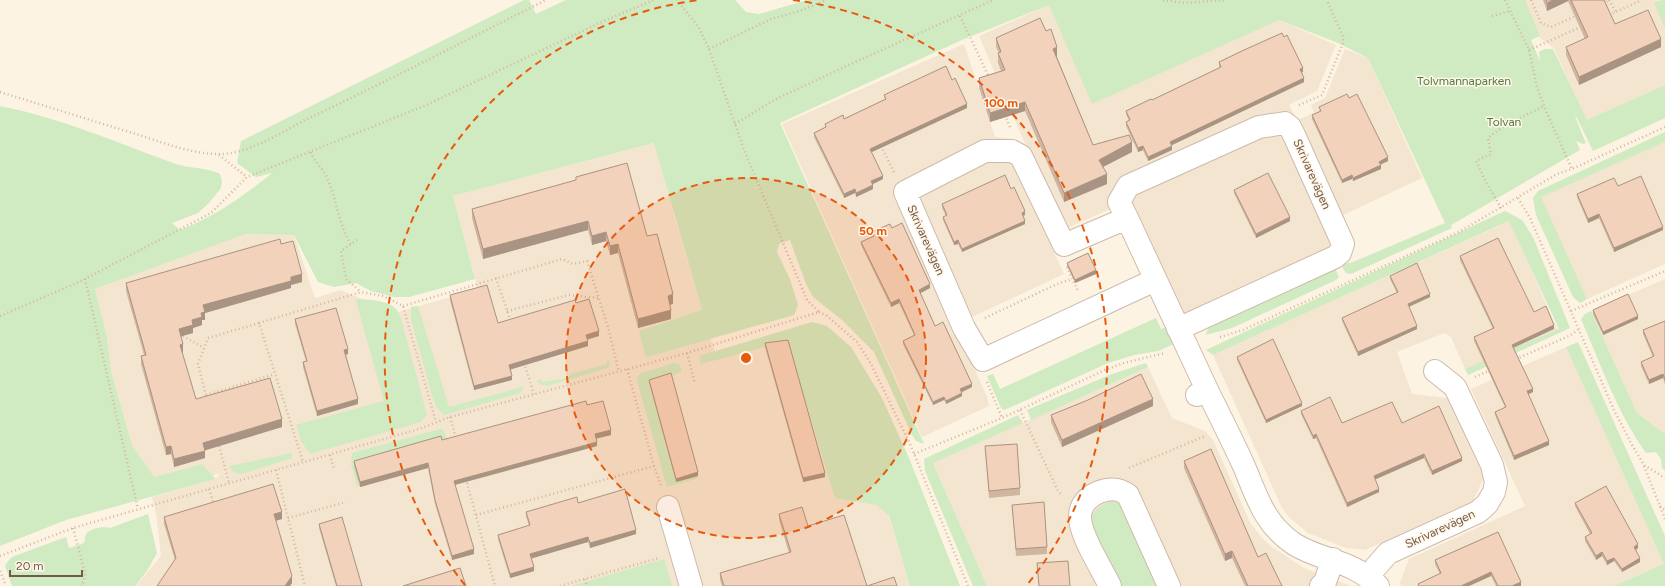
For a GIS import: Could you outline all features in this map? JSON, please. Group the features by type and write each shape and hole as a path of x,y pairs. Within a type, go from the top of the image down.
{"street":[{"name":"Skrivarevägen","path":"1178,329 1335,257 1340,253 1342,244 1338,233 1294,135 1290,127 1285,123 1259,127 1128,186 1119,202 1178,329 1203,393 1226,428 1264,514 1271,524 1295,544 1356,569 1373,581 1377,564 1388,553 1478,512 1487,504 1494,492 1496,482 1492,465 1455,387 1435,371"},
{"name":"Skrivarevägen","path":"983,360 964,328 905,192 985,151 1012,151"},
{"path":"1012,151 1021,156 1064,245 1127,218"},
{"path":"983,360 1155,280"},
{"path":"1110,586 1082,530 1080,519 1084,502 1097,493 1105,490 1121,490 1128,495 1169,586"},
{"path":"668,507 691,586"},
{"path":"1321,586 1325,582 1333,559"}],"path":[{"path":"0,92 197,152 218,154 242,150 266,140 366,91 546,0"},
{"path":"0,316 85,279 211,213 247,177 424,106 606,20 654,0"},
{"path":"677,0 699,28 709,49 752,170 808,300 819,312 827,316 857,342 871,364 910,444 968,586"},
{"path":"709,49 771,19 800,11 826,0"},
{"path":"735,124 776,99 853,62 960,16 993,0"},
{"path":"1163,0 1184,3 1226,0"},
{"path":"1285,123 1290,109 1322,95 1343,43 1343,37 1327,0"},
{"path":"1506,0 1529,50 1537,87 1572,169"},
{"path":"1531,0 1541,23 1551,27 1580,14"},
{"path":"1602,4 1609,0 1616,12"},
{"path":"1602,18 1642,0"},
{"path":"1492,16 1510,11"},
{"path":"960,16 990,81"},
{"path":"1529,50 1587,24"},
{"path":"1501,208 1484,180 1476,161 1492,154 1488,138 1504,126 1544,106"},
{"path":"1002,108 1013,135 1012,151"},
{"path":"880,146 905,192"},
{"path":"311,152 314,160 326,176 342,230 351,245"},
{"path":"218,154 247,177"},
{"path":"1518,198 1530,218 1614,410 1631,444 1644,465 1665,519"},
{"path":"357,240 341,251 346,279 361,292"},
{"path":"1064,245 1062,253 1087,312"},
{"path":"208,402 198,364 208,338 361,292 384,296 403,306 562,259 573,264 587,261 608,327 619,372"},
{"path":"1571,311 1665,271"},
{"path":"496,278 512,326"},
{"path":"85,279 138,509"},
{"path":"964,328 1057,284 1072,279"},
{"path":"507,311 569,295 598,298"},
{"path":"403,306 436,422"},
{"path":"0,556 73,528 330,455 450,417 687,353 819,312"},
{"path":"259,323 303,462"},
{"path":"1511,361 1569,336 1578,330"},
{"path":"189,334 185,337 204,348"},
{"path":"687,353 695,384"},
{"path":"522,356 534,394"},
{"path":"983,360 984,376 1002,418"},
{"path":"1455,387 1496,367"},
{"path":"627,370 654,466 668,507"},
{"path":"206,395 275,374"},
{"path":"1020,410 1058,491 1081,511"},
{"path":"450,417 457,445"},
{"path":"1121,490 1129,467 1226,428"},
{"path":"218,439 229,483"},
{"path":"330,455 334,469"},
{"path":"1644,465 1665,478"},
{"path":"476,515 654,466"},
{"path":"276,470 306,586"},
{"path":"464,473 495,586"},
{"path":"209,489 216,510"},
{"path":"288,518 346,502"},
{"path":"1659,506 1665,510"},
{"path":"73,528 85,573 84,581 81,586"},
{"path":"560,586 681,552"},
{"path":"0,571 6,586"},
{"path":"585,579 587,586"}],"shaded area":[{"path":"1522,0 1658,0 1665,18 1665,85 1586,121 1554,48 1541,39"},
{"path":"1049,5 1093,103 1279,20 1336,45 1317,91 1289,105 1297,120 1314,113 1311,105 1325,98 1345,49 1368,58 1422,178 1324,224 1335,249 1183,315 1131,200 1047,237 1064,274 955,325 987,397 989,406 922,437 782,124 964,44 995,137 1013,139 1026,146 979,36"},
{"path":"1665,142 1665,264 1587,299 1540,197"},
{"path":"655,143 676,222 716,357 763,345 788,344 886,506 910,586 136,586 161,556 156,513 152,497 216,479 220,473 211,476 202,464 154,477 132,445 111,371 107,337 95,289 246,234 294,235 315,298 341,290 395,313 478,289 453,196"},
{"path":"1510,221 1558,331 1465,369 1451,337 1444,333 1397,352 1412,394 1448,398 1484,477 1473,501 1365,550 1346,548 1308,533 1290,518 1282,508 1213,355"},
{"path":"1665,279 1665,434 1637,413 1591,311"},
{"path":"1566,347 1664,564 1614,586 1401,586 1400,583 1409,559 1525,506 1471,389"},
{"path":"1148,367 1172,418 1205,431 1213,440 1251,524 1263,539 1272,547 1304,568 1351,586 987,586 933,463"}],"green space":[{"path":"524,0 529,0 536,14 566,0 735,0 746,12 759,14 807,0 1525,0 1540,36 1531,40 1540,61 1539,52 1545,49 1553,49 1587,120 1665,85 1665,118 1593,151 1575,114 1586,143 1583,144 1576,141 1580,150 1451,225 1452,228 1351,274 1346,273 1341,265 1353,262 1445,223 1368,58 1338,43 1279,20 1092,104 1049,5 962,40 780,123 924,444 916,441 912,435 874,352 842,320 813,297 806,284 790,240 779,244 777,252 790,279 798,305 794,315 647,357 645,355 639,331 702,310 654,143 453,196 475,279 409,297 394,297 371,291 356,283 334,287 318,282 294,235 246,234 95,289 107,337 111,371 132,445 154,477 202,464 216,479 66,520 0,546 0,106 67,124 176,164 209,170 220,174 222,181 221,188 209,203 198,213 172,223 180,230 217,212 251,190 272,173 256,177 237,163 241,141"},
{"path":"1665,0 1665,28 1654,3"},
{"path":"1665,132 1665,142 1541,197 1587,299 1580,303 1573,297 1536,215 1533,198 1538,191"},
{"path":"1505,211 1522,220 1533,237 1570,328 1468,375 1465,369 1559,329 1509,221 1213,355 1206,350"},
{"path":"1335,268 1339,277 1336,280 1232,328 1206,335 1209,325"},
{"path":"358,299 384,302 394,307 398,311 427,415 421,422 310,454 301,441 296,425 384,401 356,301"},
{"path":"418,306 449,407 525,386 520,393 444,415 437,408 432,396 411,319 411,307"},
{"path":"1591,311 1637,413 1665,434 1665,471 1662,468 1661,459 1656,452 1646,453 1626,421 1610,388 1581,319 1585,314"},
{"path":"1156,318 1161,329 1167,327 1174,344 1158,351 1134,355 1108,363 1004,410 1001,408 987,376 993,374 1000,389"},
{"path":"812,322 827,326 851,347 882,398 909,458 960,586 910,586 889,515 876,505 835,498 788,344 765,347 701,364 699,356"},
{"path":"1578,342 1665,536 1665,586 1614,586 1664,564 1566,347"},
{"path":"607,360 609,360 610,363 608,368 547,386 539,384 537,381 540,379 542,382 568,378 570,374 607,364"},
{"path":"674,363 679,364 682,372 649,384 676,482 698,476 696,479 667,487 637,381 638,376 642,373"},
{"path":"1146,363 1148,367 1031,420 1027,410 1112,374"},
{"path":"1018,415 1023,423 933,463 987,586 973,586 925,471 924,459"},
{"path":"440,429 443,430 456,459 441,440 354,464 360,486 357,486 351,464 352,453"},
{"path":"292,453 292,458 242,474 234,472 229,466"},
{"path":"1110,501 1119,503 1125,508 1159,586 1118,586 1090,522 1097,509"},
{"path":"148,514 157,553 147,571 135,586 12,586 5,566 12,557 66,537 69,548 84,543 86,534 91,530 101,527 110,528"},
{"path":"664,559 672,586 571,586"}],"building":[{"path":"1546,0 1553,0 1547,3"},
{"path":"1571,0 1604,0 1615,24 1648,10 1661,39 1579,77 1566,47 1588,37"},
{"path":"1040,18 1046,31 1051,29 1057,47 1053,49 1093,145 1129,135 1132,142 1099,160 1107,174 1064,193 1025,102 990,113 979,78 1005,70 998,53 1001,52 996,38"},
{"path":"1282,33 1284,37 1287,35 1303,68 1300,69 1304,78 1170,142 1172,146 1148,157 1143,146 1138,148 1126,122 1130,120 1126,111 1221,67 1219,62"},
{"path":"946,66 952,80 955,78 967,104 870,149 883,176 871,181 873,185 856,193 855,189 844,194 814,133 826,127 825,124 843,115 844,119 886,99 884,95"},
{"path":"1347,94 1349,98 1357,94 1388,157 1379,162 1381,165 1353,178 1352,175 1342,180 1312,115 1321,111 1319,107"},
{"path":"627,163 647,236 657,234 673,294 668,296 671,310 638,319 618,244 610,246 606,232 592,236 588,221 483,249 472,209 576,180 576,177"},
{"path":"1268,173 1290,217 1256,234 1234,190"},
{"path":"1005,175 1011,189 1014,187 1025,211 1022,213 1025,221 962,249 958,240 954,242 943,217 947,215 942,204"},
{"path":"1641,176 1663,227 1614,248 1599,214 1588,219 1577,194 1614,178 1618,186"},
{"path":"902,223 930,284 919,290 935,326 943,322 972,384 960,389 962,393 946,401 944,397 933,402 903,341 915,335 899,299 891,303 861,242 874,236 872,232 890,224 892,228"},
{"path":"1498,238 1534,312 1546,306 1554,325 1512,345 1533,389 1527,391 1549,441 1514,456 1495,412 1506,407 1474,337 1494,328 1460,256"},
{"path":"280,239 281,244 293,241 302,274 291,277 291,281 203,305 205,312 201,313 202,317 192,320 193,325 179,329 183,344 180,345 196,399 270,378 282,419 203,443 205,451 174,459 171,446 166,447 141,356 146,355 126,283"},
{"path":"1088,253 1096,270 1075,280 1067,263"},
{"path":"1417,263 1430,294 1408,304 1417,326 1358,352 1342,318 1398,292 1390,276"},
{"path":"487,285 498,323 575,300 576,303 589,299 599,331 586,335 588,341 509,365 512,376 474,386 450,295"},
{"path":"1628,294 1638,316 1603,332 1593,310"},
{"path":"336,308 348,349 344,350 358,399 317,411 303,362 307,361 295,319"},
{"path":"1665,321 1665,380 1663,374 1649,380 1641,362 1654,356 1643,330"},
{"path":"1273,339 1302,403 1266,420 1237,357"},
{"path":"788,340 825,473 803,478 765,343"},
{"path":"671,373 698,472 676,479 649,380"},
{"path":"1141,374 1153,399 1062,440 1051,415 1088,400"},
{"path":"1330,397 1342,423 1392,402 1402,423 1439,406 1462,458 1432,471 1424,454 1374,476 1379,489 1347,503 1316,434 1313,436 1301,411"},
{"path":"586,401 587,405 603,401 611,430 595,434 597,442 454,481 474,549 452,556 435,500 428,463 360,482 354,461 441,436 442,440"},
{"path":"1017,444 1020,488 989,491 985,446"},
{"path":"1211,449 1258,557 1266,553 1282,586 1248,586 1232,551 1225,554 1184,461"},
{"path":"273,484 282,512 274,514 292,576 285,586 157,586 176,558 164,517"},
{"path":"1606,486 1638,544 1634,547 1640,558 1622,569 1614,558 1607,561 1602,552 1596,556 1585,537 1592,533 1575,503"},
{"path":"625,489 636,530 590,543 588,537 530,554 534,567 510,574 498,535 530,525 526,512 577,497 578,503"},
{"path":"1044,502 1047,547 1016,549 1012,505"},
{"path":"802,507 808,526 844,515 867,586 724,586 720,573 791,552 779,514"},
{"path":"342,517 362,586 337,586 319,524"},
{"path":"1498,532 1521,582 1512,586 1498,586 1491,572 1461,586 1419,586 1418,584 1441,573 1435,560"},
{"path":"1068,561 1070,586 1039,586 1037,563"},
{"path":"460,568 466,586 403,586"},
{"path":"894,577 897,586 867,586"}],"park label":[{"name":"Tolvmannaparken","path":"1464,81"},
{"name":"Tolvan","path":"1504,122"}]}
